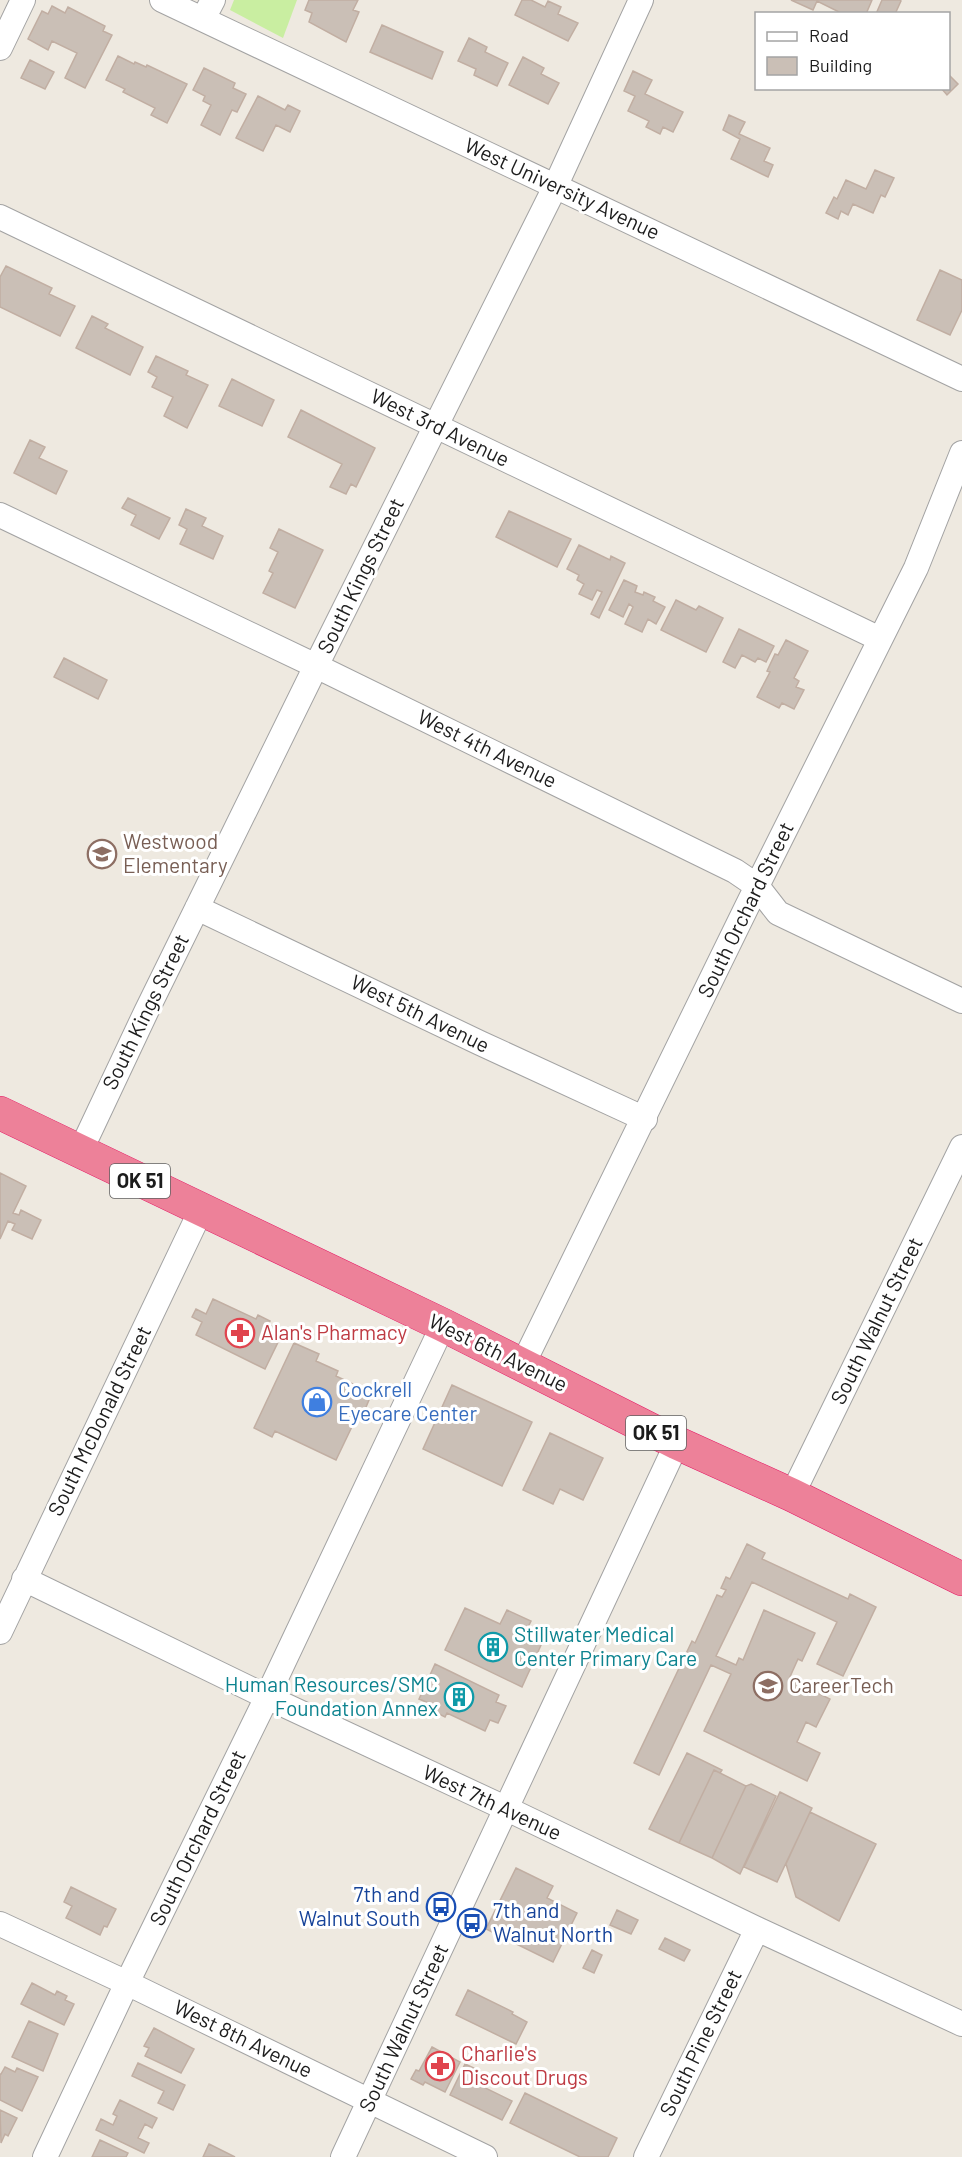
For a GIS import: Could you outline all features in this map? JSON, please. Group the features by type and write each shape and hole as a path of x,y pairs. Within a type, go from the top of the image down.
{"highway":[{"name":"West 6th Avenue","path":"0,1113 443,1325 677,1443 792,1495 962,1579"}],"street":[{"path":"0,48 23,0"},
{"name":"West University Avenue","path":"162,0 208,10 555,187 962,379"},
{"name":"South Kings Street","path":"80,1152 316,666 555,187 641,0"},
{"name":"West 3rd Avenue","path":"0,217 880,639"},
{"name":"South Orchard Street","path":"523,1364 916,568 962,453"},
{"name":"West 4th Avenue","path":"0,516 316,666 735,871 757,886 778,913 962,1001"},
{"name":"West 5th Avenue","path":"197,908 645,1119"},
{"name":"South Walnut Street","path":"792,1495 960,1158"},
{"name":"South McDonald Street","path":"0,1632 201,1210"},
{"name":"South Orchard Street","path":"45,2157 443,1325"},
{"name":"South Walnut Street","path":"343,2157 677,1443"},
{"name":"West 7th Avenue","path":"24,1579 267,1697 962,2024"},
{"name":"West 8th Avenue","path":"0,1924 127,1983 485,2157"},
{"name":"South Pine Street","path":"646,2157 757,1929"}],"green space":[{"path":"234,0 297,0 283,38 230,10"}],"building":[{"path":"309,0 358,0 353,10 359,12 346,42 309,22 312,13 305,10"},
{"path":"522,0 531,0 545,7 548,1 561,7 558,14 578,23 568,41 515,15"},
{"path":"791,0 872,0 867,12 839,12 817,1 813,10"},
{"path":"882,0 901,1 896,12 877,12"},
{"path":"52,6 65,13 68,7 105,26 103,31 112,35 85,88 65,78 77,53 52,41 48,50 28,39 42,11 48,14"},
{"path":"382,25 443,52 432,79 370,52"},
{"path":"469,38 487,47 485,52 508,63 497,86 474,75 476,69 458,61"},
{"path":"118,56 134,64 135,62 146,67 147,65 187,84 167,123 151,115 155,108 123,92 125,89 106,80"},
{"path":"523,57 544,68 541,74 559,83 548,104 509,85"},
{"path":"30,60 54,72 45,89 21,78"},
{"path":"204,68 235,83 233,88 246,94 237,112 232,110 220,135 201,125 211,105 203,101 205,96 193,90"},
{"path":"633,71 652,80 645,94 683,112 673,132 663,127 660,134 646,127 649,121 628,111 635,96 624,91"},
{"path":"950,76 958,84 947,95 943,90 950,90"},
{"path":"258,96 285,110 288,105 300,111 290,132 276,125 263,151 236,138"},
{"path":"729,115 745,122 739,134 770,148 764,161 773,165 768,177 731,159 740,139 723,130"},
{"path":"875,170 894,178 885,197 881,195 873,213 853,204 848,215 841,211 838,219 826,213 834,197 837,199 846,180 866,189"},
{"path":"6,266 52,288 49,294 75,306 60,336 0,307 0,277"},
{"path":"940,270 962,280 962,310 950,335 917,320"},
{"path":"92,316 108,324 105,328 143,347 130,375 76,348"},
{"path":"156,356 188,371 186,375 208,385 187,428 164,416 173,397 152,387 157,377 148,372"},
{"path":"232,379 274,400 262,426 219,406"},
{"path":"301,410 375,448 356,487 351,484 346,494 330,487 342,464 288,437"},
{"path":"30,440 45,447 39,458 67,471 56,494 14,473"},
{"path":"128,498 170,518 159,539 131,525 136,515 122,508"},
{"path":"186,509 206,518 202,526 223,536 213,559 180,544 187,529 179,525"},
{"path":"509,511 571,539 557,567 496,537"},
{"path":"279,529 323,550 295,608 263,593 273,573 269,571 278,552 270,548"},
{"path":"579,545 610,560 611,556 625,563 599,618 591,614 602,592 597,590 592,600 579,594 584,584 577,580 579,575 567,569"},
{"path":"624,580 637,586 635,592 643,595 644,592 655,597 653,601 665,607 656,624 648,619 642,632 625,624 633,607 629,604 623,617 609,610"},
{"path":"676,600 696,610 699,606 723,618 706,652 661,630"},
{"path":"739,629 774,646 766,662 758,658 755,662 742,655 735,668 723,662"},
{"path":"786,640 808,651 794,678 799,681 796,687 804,690 794,709 782,703 779,708 757,697 770,672 767,671 775,654 778,655"},
{"path":"64,658 107,680 98,699 54,677"},
{"path":"0,1173 26,1186 13,1213 19,1215 21,1210 41,1220 32,1239 12,1230 15,1224 8,1221 0,1239"},
{"name":"Alan's Pharmacy","path":"213,1299 256,1319 258,1315 270,1321 268,1324 283,1332 265,1369 196,1335 202,1322 192,1317 196,1309 206,1314"},
{"name":"Cockrell Eyecare Center","path":"294,1343 319,1354 316,1361 338,1371 336,1376 372,1393 363,1414 359,1412 336,1460 275,1431 272,1437 254,1428"},
{"path":"452,1385 532,1422 502,1486 423,1449"},
{"path":"550,1433 603,1458 583,1500 560,1489 553,1504 523,1490"},
{"path":"747,1544 765,1553 762,1559 848,1599 850,1594 876,1607 843,1676 817,1664 837,1622 752,1582 716,1656 736,1665 739,1658 743,1660 764,1610 815,1633 802,1661 798,1659 789,1679 830,1699 816,1727 806,1722 797,1742 820,1753 807,1781 704,1731 731,1674 711,1665 659,1775 634,1763 692,1641 695,1643 717,1595 722,1597 726,1590 721,1588 726,1577 730,1579"},
{"name":"Stillwater Medical Center Primary Care","path":"465,1608 500,1624 507,1610 531,1621 524,1635 542,1643 522,1687 445,1650"},
{"name":"Human Resources/SMC Foundation Annex","path":"435,1664 499,1695 496,1702 506,1706 498,1723 490,1720 485,1731 447,1713 445,1717 429,1709 431,1704 419,1699"},
{"path":"687,1753 722,1770 720,1773 714,1770 679,1843 649,1829"},
{"path":"714,1770 746,1786 712,1858 679,1843"},
{"path":"751,1784 776,1796 740,1874 712,1858 746,1786"},
{"path":"780,1792 812,1808 777,1882 744,1867"},
{"path":"810,1812 876,1844 839,1921 796,1897 786,1864"},
{"path":"516,1868 553,1886 547,1898 577,1913 553,1962 486,1929"},
{"path":"71,1887 116,1909 100,1935 66,1918 72,1906 64,1902"},
{"path":"617,1910 638,1920 631,1934 610,1925"},
{"path":"665,1938 690,1950 684,1961 659,1949"},
{"path":"592,1950 602,1955 594,1973 583,1968"},
{"path":"32,1983 55,1995 57,1991 67,1996 65,2000 74,2004 64,2025 21,2004"},
{"path":"468,1990 513,2012 512,2014 527,2022 516,2044 456,2015"},
{"path":"29,2021 58,2034 43,2071 12,2057"},
{"path":"154,2028 194,2049 181,2073 145,2056 149,2048 144,2046"},
{"name":"Charlie's Discout Drugs","path":"432,2047 460,2062 445,2092 425,2082 423,2085 411,2079 416,2070 419,2071"},
{"path":"138,2063 185,2085 173,2110 158,2103 164,2091 132,2076"},
{"path":"465,2064 480,2071 475,2083 512,2101 502,2120 450,2095"},
{"path":"5,2067 15,2072 17,2068 38,2077 22,2111 0,2100 0,2074"},
{"path":"525,2093 617,2138 608,2157 580,2157 510,2123"},
{"path":"120,2100 157,2118 152,2128 145,2124 138,2138 149,2143 144,2153 96,2130 101,2119 113,2125 117,2116 113,2114"},
{"path":"0,2110 17,2118 8,2136 5,2134 1,2143"},
{"path":"100,2140 128,2153 126,2157 92,2157"},
{"path":"209,2144 235,2157 203,2157"}],"place":[{"name":"Westwood Elementary","path":"102,854"},
{"name":"Alan's Pharmacy","path":"240,1333"},
{"name":"Cockrell Eyecare Center","path":"317,1402"},
{"name":"Stillwater Medical Center Primary Care","path":"493,1647"},
{"name":"CareerTech","path":"768,1686"},
{"name":"Human Resources/SMC Foundation Annex","path":"459,1697"},
{"name":"7th and Walnut South","path":"441,1907"},
{"name":"7th and Walnut North","path":"472,1923"},
{"name":"Charlie's Discout Drugs","path":"440,2066"}]}
